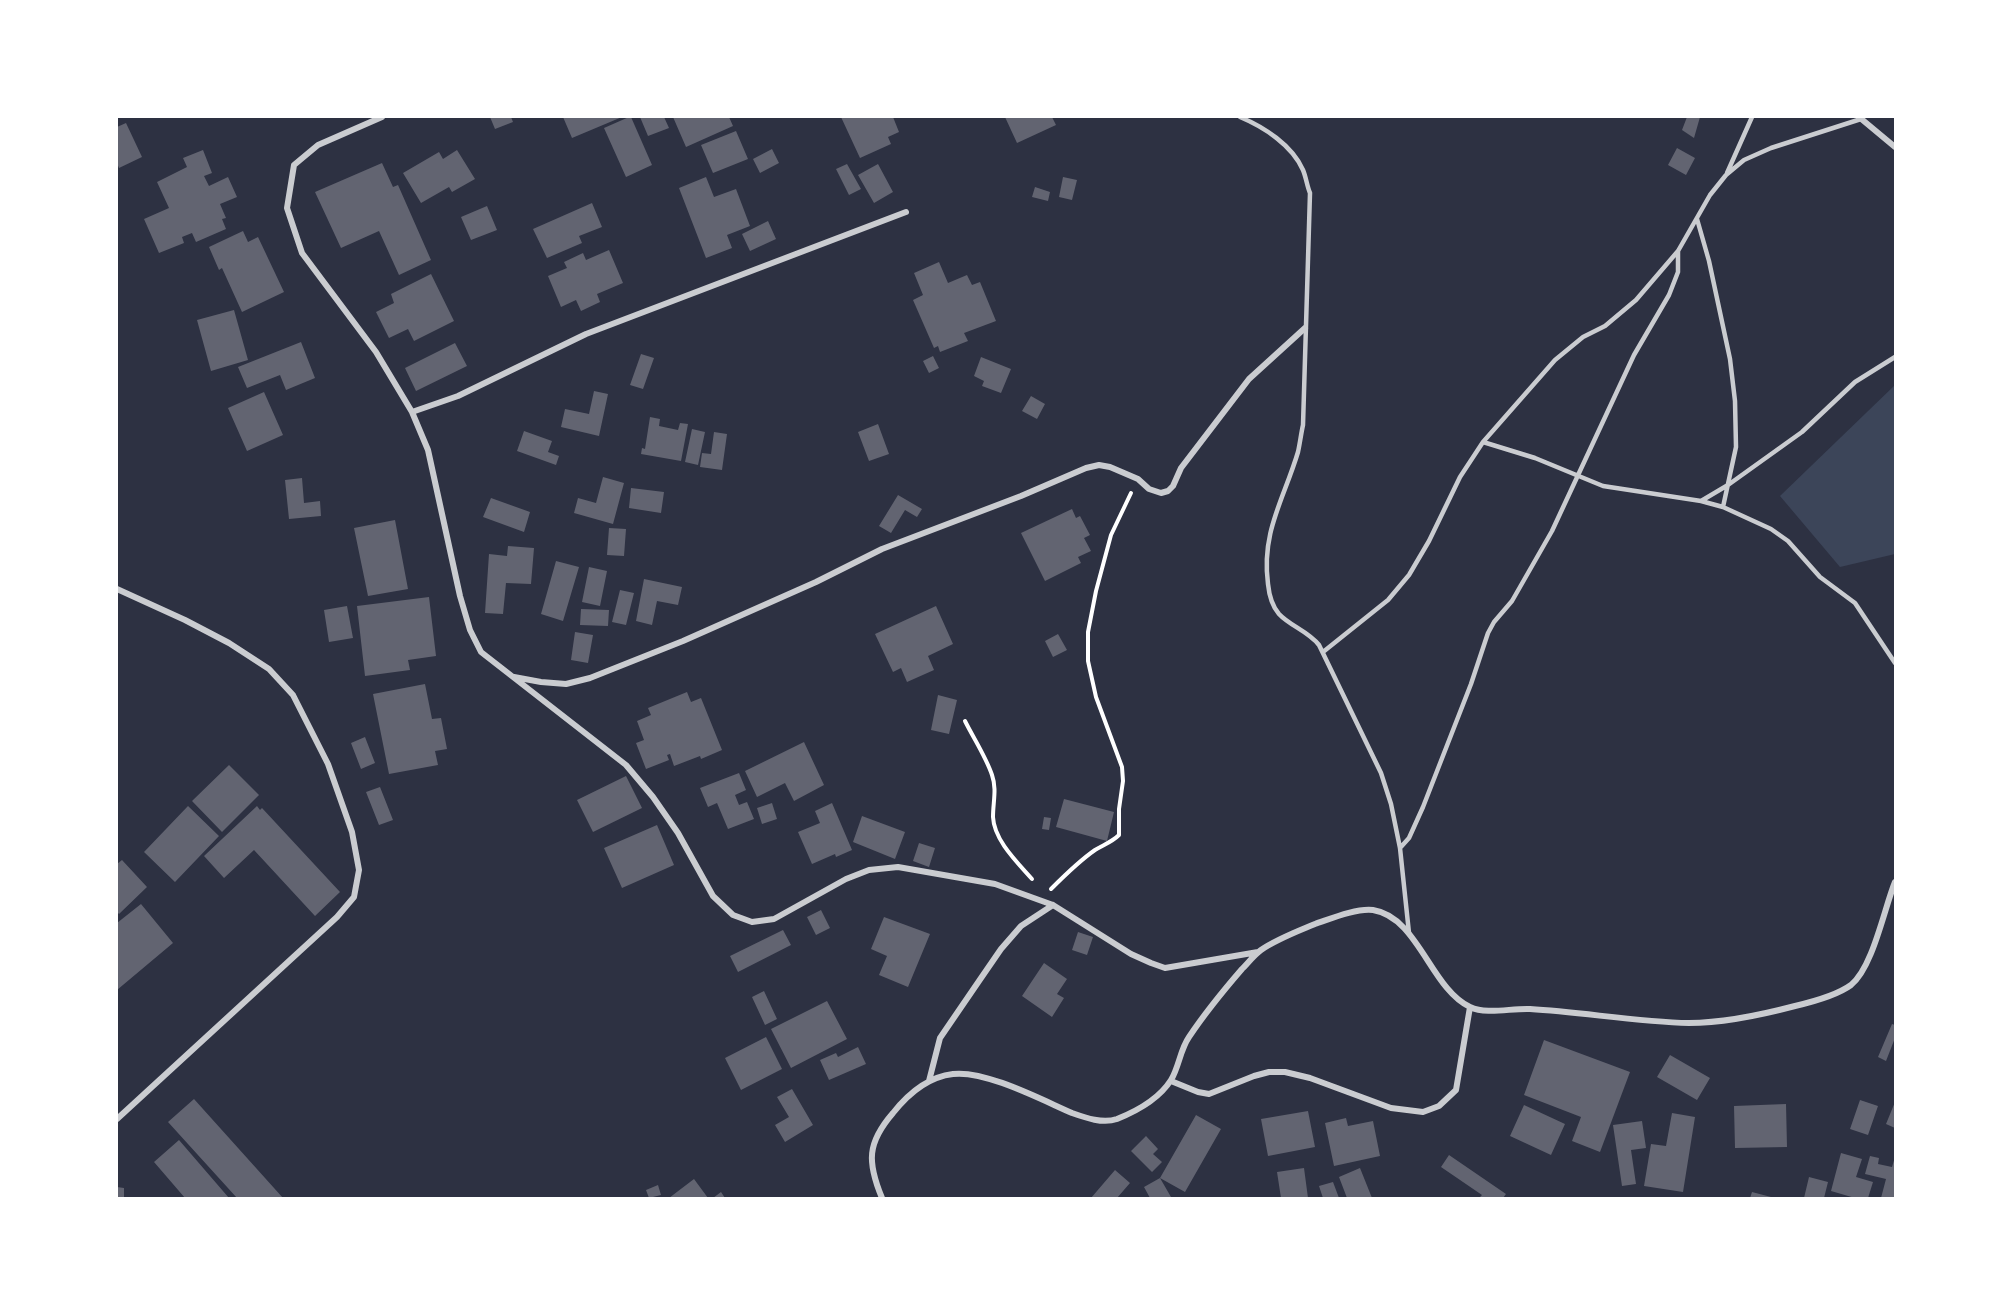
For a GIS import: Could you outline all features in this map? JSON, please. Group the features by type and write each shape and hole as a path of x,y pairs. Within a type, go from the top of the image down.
{"street":[{"path":"382,117 318,144 294,165 287,208 302,253 376,352 412,412 428,450 470,630 481,652 627,765 678,833 713,896 733,915 752,922 774,920 846,879 869,870 898,867 995,884 1053,905 1131,954 1165,968 1258,952"},
{"path":"1860,118 1895,147"},
{"path":"412,412 458,396 586,334 906,212"},
{"path":"511,677 566,684 590,678 683,641 816,582 882,549 1021,496 1086,468 1099,465 1110,467 1138,479 1155,491 1161,493 1168,491 1173,486 1181,468 1249,379 1305,328"},
{"path":"117,589 229,643 269,669 293,695 328,764 352,832 359,870 354,897 338,917 118,1116"},
{"path":"882,1198 876,1183 870,1152 881,1126 908,1094 929,1081 953,1074 973,1075 1087,1119 1112,1121 1137,1110 1156,1097 1171,1081 1186,1041 1220,994 1258,952 1292,933 1341,914 1372,910 1392,918 1409,933 1450,992 1470,1007 1485,1010 1530,1009 1690,1023 1731,1020 1820,1000 1851,985 1866,966 1895,882"},
{"path":"929,1081 940,1038 1001,949 1022,926 1053,905"},
{"path":"1171,1081 1209,1094 1254,1076 1269,1072 1285,1072 1310,1078 1391,1108 1423,1112 1439,1106 1456,1090 1470,1007"}],"lane":[{"path":"1240,117 1272,134 1291,151 1303,170 1310,193 1302,425 1298,451 1276,508 1267,544 1265,568 1269,596 1278,613 1313,638 1323,652 1381,773 1391,804 1400,848 1409,933"},
{"path":"1726,175 1752,117"},
{"path":"1323,652 1388,600 1409,575 1430,541 1460,477 1483,442 1555,360 1583,338 1605,326 1636,300 1678,251 1710,195 1726,175 1744,160 1772,148 1860,118"},
{"path":"1697,219 1730,359 1735,401 1736,447 1723,507"},
{"path":"1400,848 1409,838 1423,807 1491,627 1512,601 1566,505 1578,474 1634,355 1669,296 1678,272 1678,251"},
{"path":"1701,501 1728,485 1802,432 1855,382 1895,357"},
{"path":"1483,442 1578,474 1603,486 1701,501 1723,507 1771,529 1788,541 1820,577 1855,603 1895,663"}],"path":[{"path":"1045,896 1083,859 1119,835 1122,767 1096,697 1088,661 1088,632 1111,536 1138,479"},
{"path":"965,721 992,773 995,787 993,819 997,832 1003,844 1053,905"}],"shaded area":[{"path":"1895,385 1895,554 1840,567 1780,496"}],"building":[{"path":"490,117 511,117 513,122 495,129"},
{"path":"563,117 622,117 572,138"},
{"path":"631,117 652,165 626,177 604,128"},
{"path":"640,117 664,117 669,128 648,136"},
{"path":"673,117 729,117 733,126 686,147"},
{"path":"841,117 893,117 899,132 888,137 891,144 860,158"},
{"path":"1005,117 1052,117 1056,125 1017,143"},
{"path":"1687,117 1700,117 1694,138 1682,130"},
{"path":"126,123 142,157 119,168 117,127"},
{"path":"736,131 748,159 713,173 701,145"},
{"path":"1677,148 1695,158 1686,175 1668,165"},
{"path":"772,149 779,163 760,173 753,159"},
{"path":"203,150 212,173 204,176 209,186 228,177 237,197 220,204 226,218 222,219 226,229 196,242 192,233 182,237 184,243 159,253 144,219 169,208 157,182 187,167 183,158"},
{"path":"457,150 475,179 452,192 449,187 421,203 403,173 439,152 443,159"},
{"path":"382,163 393,187 398,185 431,260 399,275 379,231 341,248 315,192"},
{"path":"847,164 861,189 849,195 836,169"},
{"path":"878,164 893,192 874,203 858,175"},
{"path":"706,177 714,197 736,189 750,226 727,235 732,248 706,258 679,188"},
{"path":"1063,177 1077,180 1072,200 1059,197"},
{"path":"1035,187 1050,192 1048,201 1032,197"},
{"path":"592,203 602,227 579,236 582,243 547,258 533,229"},
{"path":"487,206 497,230 471,240 461,217"},
{"path":"768,221 776,239 750,251 742,234"},
{"path":"243,231 248,242 258,237 284,292 242,312 222,268 219,270 209,247"},
{"path":"609,250 623,283 597,294 600,302 581,311 576,300 561,307 548,276 567,268 564,262 583,253 586,260"},
{"path":"939,262 948,283 967,275 972,285 980,282 996,321 964,333 968,341 940,352 938,346 934,348 913,300 923,295 914,273"},
{"path":"431,274 454,321 414,341 408,329 389,338 376,312 394,303 391,294"},
{"path":"234,310 248,360 211,371 197,320"},
{"path":"301,342 315,378 286,390 280,375 247,388 238,367"},
{"path":"455,343 467,366 416,391 405,368"},
{"path":"641,354 654,358 643,389 630,385"},
{"path":"933,356 939,368 929,373 923,361"},
{"path":"981,357 1011,369 1001,393 982,386 984,381 974,376"},
{"path":"594,391 608,394 599,436 561,427 565,409 589,414"},
{"path":"264,392 283,435 247,451 228,408"},
{"path":"1031,396 1045,404 1037,419 1022,411"},
{"path":"650,417 660,419 659,426 678,430 680,423 688,424 681,461 641,454 642,448 645,449"},
{"path":"878,424 889,454 869,461 858,432"},
{"path":"692,429 705,432 698,465 685,462"},
{"path":"524,431 552,441 548,452 559,456 556,465 517,451"},
{"path":"714,432 727,434 722,470 700,467 702,453 711,454"},
{"path":"603,477 624,483 613,524 574,513 578,498 596,503"},
{"path":"302,478 304,503 320,501 321,516 289,519 285,480"},
{"path":"631,488 664,492 661,513 629,508"},
{"path":"898,495 922,509 917,517 905,510 891,533 879,526"},
{"path":"491,498 530,512 524,532 483,517"},
{"path":"1072,509 1076,518 1080,516 1090,535 1084,538 1091,551 1078,557 1081,563 1045,581 1021,533"},
{"path":"395,520 408,589 368,596 354,528"},
{"path":"609,528 626,529 624,556 607,555"},
{"path":"508,546 534,548 531,584 506,583 503,614 485,613 489,554 507,556"},
{"path":"556,561 579,567 563,621 541,614"},
{"path":"589,567 607,571 600,606 582,602"},
{"path":"644,579 682,587 678,605 657,601 652,625 636,621"},
{"path":"620,590 634,593 626,625 612,622"},
{"path":"429,597 436,656 408,660 410,670 365,676 357,606"},
{"path":"347,606 353,638 329,642 324,610"},
{"path":"936,606 953,644 928,656 934,670 907,682 901,668 893,672 875,634"},
{"path":"581,609 609,610 608,626 580,625"},
{"path":"575,632 593,635 588,663 571,660"},
{"path":"1058,634 1067,650 1053,657 1045,641"},
{"path":"425,684 432,719 441,718 447,749 435,751 438,765 389,774 373,694"},
{"path":"687,692 691,702 701,698 722,750 701,759 700,756 674,766 670,754 667,755 669,760 646,769 636,743 644,740 637,721 651,715 648,708"},
{"path":"938,695 957,700 949,734 931,730"},
{"path":"365,737 375,763 361,769 351,743"},
{"path":"804,742 824,785 794,801 785,783 757,797 745,771"},
{"path":"229,765 259,795 222,832 192,801"},
{"path":"739,773 746,790 735,795 739,805 747,802 754,819 728,829 717,803 708,807 700,788"},
{"path":"626,776 642,808 593,832 577,800"},
{"path":"380,787 393,820 379,825 366,792"},
{"path":"1064,799 1114,812 1107,841 1056,827"},
{"path":"772,803 777,819 762,824 757,808"},
{"path":"832,803 852,850 836,857 835,854 812,864 798,832 820,823 815,811"},
{"path":"188,806 219,836 175,882 144,852"},
{"path":"257,806 260,810 262,808 340,892 315,916 254,850 224,878 204,856"},
{"path":"862,816 905,832 895,859 853,842"},
{"path":"1044,817 1051,818 1049,830 1042,829"},
{"path":"657,825 674,865 622,888 604,848"},
{"path":"919,843 935,848 929,867 913,861"},
{"path":"122,860 147,887 119,914 117,912 117,864"},
{"path":"141,904 173,943 117,990 117,923"},
{"path":"821,910 830,928 816,935 807,917"},
{"path":"884,917 930,934 908,987 879,975 887,956 871,949"},
{"path":"783,930 791,945 738,972 730,956"},
{"path":"1078,932 1093,937 1087,955 1072,950"},
{"path":"1044,963 1067,979 1057,994 1064,998 1052,1017 1022,996"},
{"path":"764,991 777,1019 765,1025 752,997"},
{"path":"827,1001 847,1039 791,1068 771,1029"},
{"path":"1892,1024 1895,1025 1895,1038 1886,1061 1878,1057"},
{"path":"766,1037 782,1069 741,1090 725,1058"},
{"path":"1544,1040 1630,1072 1600,1152 1572,1141 1581,1117 1524,1095"},
{"path":"858,1047 866,1064 829,1080 820,1060 836,1053 838,1057"},
{"path":"1670,1055 1710,1078 1697,1100 1657,1077"},
{"path":"792,1089 813,1125 785,1142 775,1125 789,1117 777,1097"},
{"path":"194,1099 283,1198 237,1198 168,1122"},
{"path":"1860,1100 1878,1106 1868,1135 1850,1129"},
{"path":"1895,1102 1895,1128 1886,1124"},
{"path":"1786,1104 1787,1147 1735,1148 1734,1106"},
{"path":"1524,1105 1565,1124 1551,1155 1510,1136"},
{"path":"1308,1111 1315,1147 1268,1156 1261,1119"},
{"path":"1672,1113 1695,1117 1683,1192 1644,1186 1651,1144 1666,1146"},
{"path":"1196,1115 1221,1129 1185,1192 1160,1178"},
{"path":"1346,1118 1348,1126 1373,1121 1380,1156 1334,1166 1325,1123"},
{"path":"1642,1121 1646,1148 1631,1150 1636,1184 1622,1186 1613,1125"},
{"path":"1146,1136 1158,1149 1153,1154 1162,1162 1152,1172 1131,1151"},
{"path":"179,1140 229,1198 185,1198 154,1162"},
{"path":"1841,1153 1862,1159 1856,1177 1873,1182 1868,1198 1855,1198 1831,1191"},
{"path":"1449,1155 1506,1194 1503,1198 1479,1198 1482,1195 1441,1167"},
{"path":"1870,1156 1879,1158 1878,1164 1892,1167 1895,1157 1895,1198 1881,1198 1886,1179 1865,1174"},
{"path":"1304,1168 1308,1198 1281,1198 1277,1172"},
{"path":"1360,1168 1372,1198 1347,1198 1339,1177"},
{"path":"1115,1170 1130,1183 1117,1198 1091,1198"},
{"path":"1809,1177 1828,1182 1824,1198 1804,1198"},
{"path":"1160,1178 1171,1197 1150,1198 1144,1187"},
{"path":"694,1179 708,1198 669,1198"},
{"path":"1333,1182 1339,1198 1323,1198 1319,1186"},
{"path":"658,1185 661,1195 649,1198 646,1190"},
{"path":"117,1187 124,1188 124,1198 117,1198"},
{"path":"721,1192 725,1198 713,1198"},
{"path":"1752,1192 1771,1197 1771,1198 1750,1198"}]}
